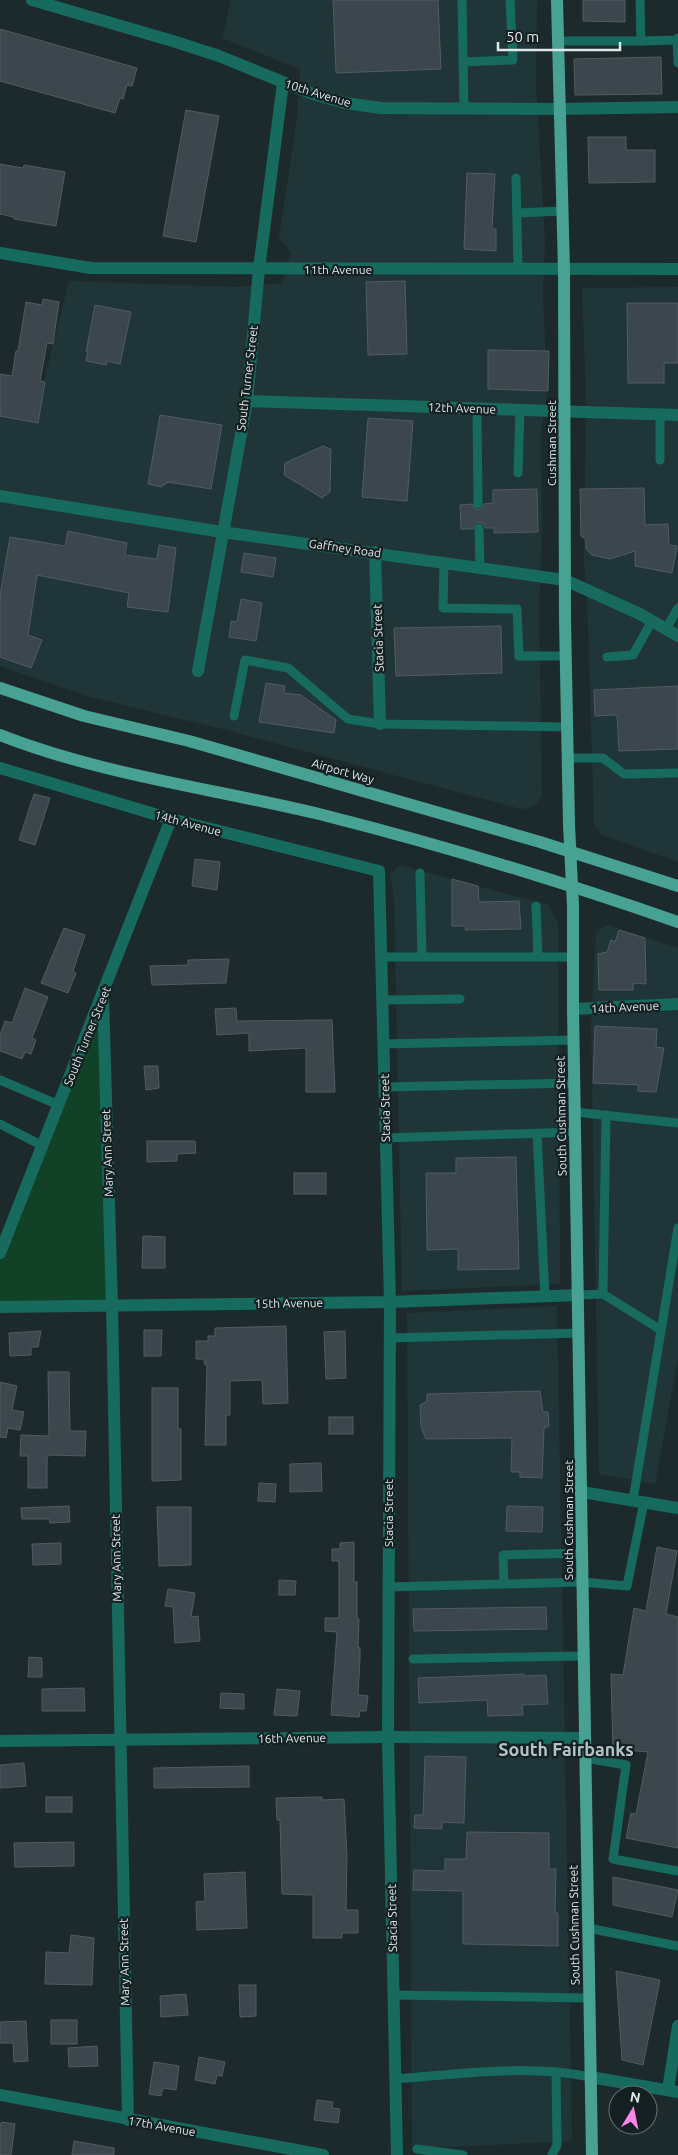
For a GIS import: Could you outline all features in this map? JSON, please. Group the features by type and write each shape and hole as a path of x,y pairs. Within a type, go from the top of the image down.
{"main road":[{"name":"Cushman Street","path":"557,0 558,109 564,270 565,580 572,886"},
{"name":"Airport Way","path":"0,688 84,716 189,741 570,851 678,886"},
{"path":"0,735 38,750 172,783 326,816 572,886 678,922"},
{"name":"South Cushman Street","path":"572,886 592,2155"}],"street":[{"name":"10th Avenue","path":"32,0 219,56 283,82 345,103 381,108 558,109 678,107"},
{"name":"South Turner Street","path":"198,672 247,401 259,269 283,82"},
{"name":"11th Avenue","path":"0,253 91,268 678,269"},
{"name":"12th Avenue","path":"247,401 678,415"},
{"name":"Gaffney Road","path":"0,496 222,532 565,580 588,589 678,636"},
{"name":"Stacia Street","path":"375,552 380,724"},
{"name":"14th Avenue","path":"0,768 172,819 378,871"},
{"name":"South Turner Street","path":"0,1253 172,819"},
{"name":"Stacia Street","path":"378,871 390,1302 388,1737 397,2155"},
{"name":"Mary Ann Street","path":"103,995 112,1305 119,1740 128,2120"},
{"name":"14th Avenue","path":"573,1010 678,1004"},
{"name":"15th Avenue","path":"0,1307 390,1302 579,1295"},
{"path":"582,1492 678,1508"},
{"name":"16th Avenue","path":"0,1741 388,1737 584,1738"},
{"path":"590,2077 673,2091 678,2026"},
{"name":"17th Avenue","path":"0,2095 266,2150 324,2155"}],"lane":[{"path":"462,0 464,108"},
{"path":"463,62 512,60 510,0"},
{"path":"640,0 641,41"},
{"path":"558,41 677,39 678,63"},
{"path":"516,178 518,270"},
{"path":"517,213 562,211"},
{"path":"477,409 478,504"},
{"path":"518,473 520,410"},
{"path":"660,414 660,460"},
{"path":"479,528 480,568"},
{"path":"444,563 443,608 517,609 519,656 566,656"},
{"path":"666,629 678,608"},
{"path":"606,657 633,655 652,621"},
{"path":"234,716 245,660 288,668 348,719 380,724 567,727"},
{"path":"568,758 603,758 624,774 678,773"},
{"path":"420,874 422,957"},
{"path":"536,906 538,957"},
{"path":"381,957 573,957"},
{"path":"382,1000 460,1000"},
{"path":"383,1044 574,1040"},
{"path":"0,1080 59,1105"},
{"path":"384,1087 574,1083"},
{"path":"575,1112 678,1123"},
{"path":"603,1294 606,1115"},
{"path":"0,1124 43,1146"},
{"path":"385,1138 576,1132"},
{"path":"537,1133 544,1297"},
{"path":"388,1586 582,1582 627,1586 661,1330 678,1228"},
{"path":"579,1295 603,1294 661,1330"},
{"path":"390,1338 579,1334"},
{"path":"504,1584 503,1555 582,1553"},
{"path":"413,1659 583,1656"},
{"path":"585,1758 626,1765 613,1859 678,1871"},
{"path":"588,1928 678,1946"},
{"path":"393,1995 589,1998"},
{"path":"395,2079 527,2069 590,2077"},
{"path":"552,2155 557,2145 556,2072"},
{"path":"418,2150 463,2155"}],"shaded area":[{"path":"231,0 537,0 536,84 545,241 543,292 547,396 541,432 542,534 539,607 542,793 538,803 526,809 226,730 90,697 0,666 0,378 43,385 69,281 236,287 282,283 291,252 279,238 297,119 300,69 222,38"},
{"path":"678,287 678,862 602,835 594,824 588,625 584,559 586,397 582,288"},
{"path":"400,865 548,905 558,922 560,1284 402,1291 394,899 390,874"},
{"path":"608,925 678,948 678,1358 655,1484 599,1474 591,1026 596,932"},
{"path":"557,1306 572,2141 412,2149 407,1313"}],"green space":[{"path":"103,995 112,1305 0,1307 0,1253"}],"building":[{"path":"333,0 438,0 441,69 336,73"},
{"path":"583,0 625,0 625,22 583,21"},
{"path":"0,29 137,68 132,86 127,85 123,99 120,98 115,113 0,81"},
{"path":"661,57 662,94 575,95 574,59"},
{"path":"186,110 219,116 196,242 163,236"},
{"path":"588,137 626,137 626,150 655,150 655,182 589,183"},
{"path":"0,164 23,168 24,165 65,172 56,226 14,219 14,217 0,214"},
{"path":"467,173 495,174 492,229 496,229 496,251 464,249"},
{"path":"405,281 407,354 368,355 366,282"},
{"path":"43,299 59,302 53,344 47,343 40,381 45,382 38,423 0,416 0,374 12,376 26,302 42,305"},
{"path":"627,303 678,303 678,363 664,363 664,383 628,383"},
{"path":"95,305 131,312 120,364 107,361 106,365 86,361"},
{"path":"488,350 549,351 548,391 488,389"},
{"path":"160,415 222,425 211,489 168,482 161,487 148,484"},
{"path":"368,418 413,421 407,501 362,497"},
{"path":"323,446 331,449 330,492 322,498 284,475 285,463"},
{"path":"644,488 645,525 668,524 669,545 677,546 672,573 635,566 635,551 610,559 592,555 586,549 586,540 581,536 580,489"},
{"path":"537,489 538,532 494,533 494,528 485,528 484,524 479,522 475,523 473,529 461,529 460,505 472,504 475,509 479,510 484,504 493,503 493,490"},
{"path":"68,531 127,543 125,555 157,559 159,545 176,548 168,612 127,607 129,593 37,575 28,635 42,640 31,668 0,657 0,595 10,537 65,546"},
{"path":"244,553 276,558 273,577 241,572"},
{"path":"241,599 262,603 256,641 229,637 231,621 237,622"},
{"path":"501,626 502,673 396,676 394,628"},
{"path":"266,683 285,686 284,693 301,695 336,720 334,733 259,722"},
{"path":"678,686 678,749 619,751 617,715 595,716 594,690"},
{"path":"34,794 50,798 35,845 19,840"},
{"path":"195,859 220,862 217,890 192,886"},
{"path":"452,879 478,886 479,902 519,901 521,929 465,930 466,926 452,926"},
{"path":"64,928 85,935 73,971 76,973 68,993 41,983"},
{"path":"619,930 645,938 646,984 633,983 633,990 599,990 598,954 607,952 611,940 615,942"},
{"path":"229,959 226,983 152,985 150,966 188,965 188,960"},
{"path":"25,988 48,997 32,1038 36,1040 31,1054 25,1052 22,1059 0,1051 0,1036 5,1021 12,1023"},
{"path":"236,1008 237,1021 332,1020 335,1092 306,1092 306,1048 249,1051 249,1033 217,1035 215,1009"},
{"path":"595,1026 657,1029 656,1047 664,1048 656,1092 638,1091 638,1085 593,1083"},
{"path":"144,1066 158,1066 159,1088 146,1090"},
{"path":"147,1141 195,1141 196,1153 177,1154 177,1161 147,1162"},
{"path":"516,1157 519,1269 458,1270 458,1249 427,1250 426,1173 456,1173 456,1158"},
{"path":"294,1173 326,1173 326,1194 294,1194"},
{"path":"143,1236 165,1237 165,1268 142,1268"},
{"path":"286,1326 288,1403 263,1404 262,1380 230,1381 230,1415 226,1415 226,1445 205,1445 207,1365 205,1365 204,1359 196,1359 196,1341 208,1341 208,1336 215,1336 215,1328"},
{"path":"144,1330 162,1330 161,1356 144,1356"},
{"path":"41,1331 38,1347 31,1347 31,1355 10,1356 9,1333"},
{"path":"345,1331 346,1378 326,1379 324,1332"},
{"path":"48,1372 69,1372 70,1431 86,1431 85,1456 50,1455 47,1457 47,1488 28,1488 28,1456 20,1456 21,1435 49,1436"},
{"path":"0,1382 17,1386 12,1410 24,1412 20,1430 8,1428 6,1438 0,1437"},
{"path":"152,1388 178,1388 178,1429 181,1429 181,1480 152,1481"},
{"path":"540,1391 543,1412 548,1412 549,1426 544,1428 542,1478 520,1477 520,1472 511,1472 512,1438 426,1439 421,1427 420,1405 427,1401 427,1394"},
{"path":"329,1417 353,1417 353,1434 329,1434"},
{"path":"321,1463 322,1491 290,1492 290,1464"},
{"path":"259,1483 276,1484 275,1502 258,1501"},
{"path":"69,1506 70,1522 50,1523 49,1519 22,1519 21,1508"},
{"path":"507,1506 543,1507 542,1532 506,1531"},
{"path":"157,1507 191,1507 191,1565 159,1566"},
{"path":"354,1542 354,1582 357,1582 358,1647 360,1648 358,1695 368,1696 366,1711 360,1711 359,1717 331,1715 337,1632 325,1631 325,1618 339,1618 339,1561 332,1561 332,1549 340,1549 340,1543"},
{"path":"61,1543 61,1564 33,1565 32,1544"},
{"path":"657,1547 677,1551 666,1614 678,1617 678,1848 626,1838 631,1813 636,1814 648,1752 613,1749 611,1674 623,1675 634,1608 646,1611"},
{"path":"279,1580 296,1581 295,1595 279,1595"},
{"path":"168,1589 195,1593 191,1617 198,1616 200,1641 175,1643 173,1607 165,1606"},
{"path":"546,1607 547,1629 414,1631 413,1609"},
{"path":"29,1657 42,1658 42,1677 28,1677"},
{"path":"524,1674 524,1676 546,1675 548,1704 522,1705 523,1715 488,1716 487,1700 419,1703 418,1678"},
{"path":"84,1688 85,1711 42,1711 42,1689"},
{"path":"277,1689 300,1691 297,1716 274,1715"},
{"path":"221,1693 244,1694 244,1709 220,1708"},
{"path":"425,1756 466,1757 464,1823 442,1822 442,1829 414,1828 415,1815 423,1815"},
{"path":"24,1763 26,1786 0,1788 0,1765"},
{"path":"249,1766 249,1787 154,1788 154,1768"},
{"path":"46,1797 72,1797 72,1812 46,1812"},
{"path":"322,1797 322,1800 344,1799 347,1856 346,1910 358,1910 358,1933 342,1933 342,1938 313,1938 313,1895 282,1894 280,1820 277,1820 276,1798"},
{"path":"467,1832 549,1833 549,1869 556,1869 555,1913 558,1913 558,1946 463,1944 463,1891 413,1890 414,1870 445,1871 445,1859 466,1859"},
{"path":"74,1842 74,1866 15,1867 14,1843"},
{"path":"245,1872 247,1928 197,1930 196,1902 205,1901 204,1874"},
{"path":"613,1877 678,1890 672,1917 613,1905"},
{"path":"71,1935 94,1938 92,1985 45,1984 46,1952 69,1953"},
{"path":"616,1971 660,1980 643,2065 622,2060"},
{"path":"239,1985 256,1985 256,2016 240,2017"},
{"path":"186,1994 188,2015 161,2017 160,1996"},
{"path":"51,2020 77,2020 77,2044 51,2044"},
{"path":"26,2021 28,2061 14,2062 13,2043 0,2043 0,2022"},
{"path":"97,2046 98,2066 69,2067 68,2048"},
{"path":"199,2057 225,2062 222,2076 217,2075 215,2084 195,2080"},
{"path":"154,2062 179,2066 176,2090 163,2088 161,2096 149,2094"},
{"path":"317,2100 333,2102 332,2108 340,2109 338,2123 314,2120"},
{"path":"2,2122 15,2124 11,2155 0,2155 0,2124"},
{"path":"74,2141 114,2148 114,2155 72,2155"}],"district":[{"name":"South Fairbanks","path":"566,1749"}]}
